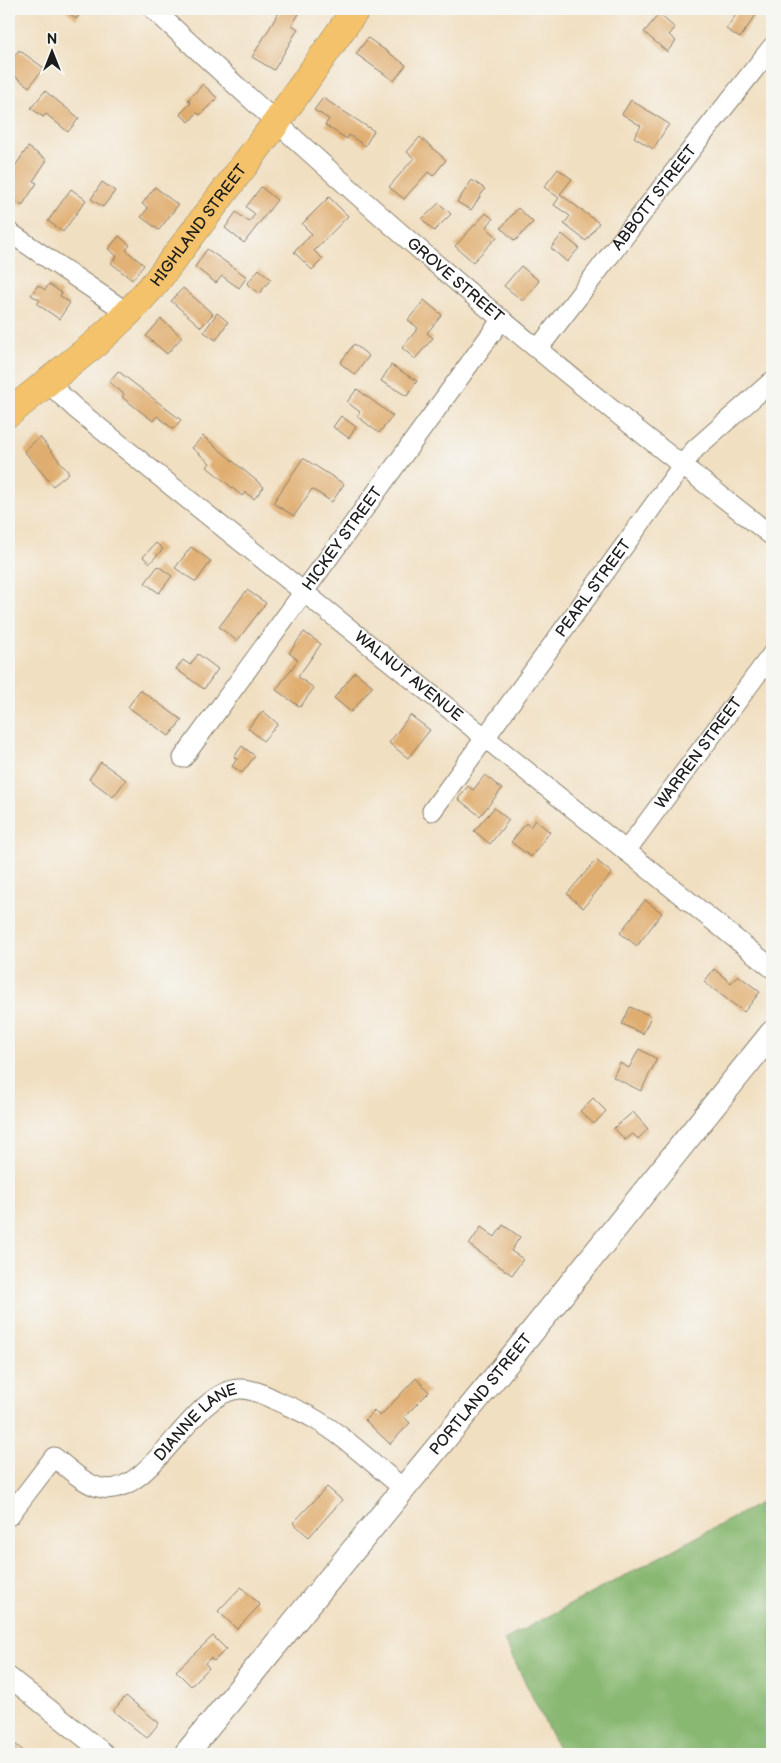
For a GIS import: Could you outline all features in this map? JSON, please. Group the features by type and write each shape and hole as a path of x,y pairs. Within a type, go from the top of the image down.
{"highway":[{"name":"HIGHLAND STREET","path":"9,412 96,343 128,313 167,268 276,123 356,9"}],"street":[{"name":"GROVE STREET","path":"153,9 276,123 502,319 682,466 772,536"},
{"name":"ABBOTT STREET","path":"538,349 772,47"},
{"path":"9,232 128,313"},
{"name":"HICKEY STREET","path":"183,758 502,319"},
{"name":"PEARL STREET","path":"432,811 695,449 772,381"},
{"name":"WALNUT AVENUE","path":"48,382 76,409 772,968"},
{"name":"WARREN STREET","path":"626,852 772,654"},
{"name":"PORTLAND STREET","path":"186,1754 769,1043"},
{"name":"DIANNE LANE","path":"9,1516 54,1458 88,1482 102,1488 116,1488 130,1482 148,1468 207,1405 223,1393 240,1389 262,1394 313,1418 403,1488"},
{"path":"9,1677 105,1754"}],"green space":[{"path":"772,1497 772,1754 561,1754 504,1640"}],"building":[{"path":"64,9 84,9 76,19"},
{"path":"281,9 302,9 292,25 298,29 274,70 252,57"},
{"path":"740,9 760,9 740,38 726,29"},
{"path":"659,14 675,28 669,35 676,41 667,52 644,32"},
{"path":"368,38 406,65 394,81 356,54"},
{"path":"19,50 44,68 29,87 9,72 9,64"},
{"path":"203,84 217,98 200,115 197,113 189,122 180,114 191,103 188,100"},
{"path":"45,91 79,118 68,132 46,114 43,117 31,108"},
{"path":"323,98 374,131 365,146 349,135 347,139 325,125 329,119 314,110"},
{"path":"631,100 669,124 653,149 634,137 641,126 622,114"},
{"path":"420,137 446,160 433,176 428,172 404,199 389,187 414,158 407,152"},
{"path":"28,147 47,160 33,181 37,183 22,206 9,196 9,175"},
{"path":"558,169 572,179 560,194 599,223 586,241 564,224 570,216 554,205 559,198 544,187"},
{"path":"472,180 485,189 471,210 457,202"},
{"path":"102,182 115,191 103,207 91,199"},
{"path":"155,187 178,205 159,230 141,217 148,208 142,204"},
{"path":"261,187 277,200 244,243 225,228 236,212 249,222 255,214 246,207"},
{"path":"71,189 86,200 63,232 48,221"},
{"path":"329,197 348,216 314,251 323,259 312,270 294,252 312,234 302,224"},
{"path":"439,203 451,214 434,231 422,219"},
{"path":"518,208 533,222 515,241 501,228"},
{"path":"486,213 493,219 486,227 497,237 473,262 455,246"},
{"path":"562,234 579,248 567,262 551,248"},
{"path":"119,236 130,245 126,250 144,265 132,280 111,263 117,256 108,249"},
{"path":"207,249 247,277 239,288 222,276 216,283 195,267"},
{"path":"521,266 539,281 523,301 504,286"},
{"path":"259,269 271,279 259,294 247,284"},
{"path":"49,284 62,293 60,296 70,303 59,319 37,304 40,300 31,295 38,285 45,290"},
{"path":"183,288 213,314 201,327 171,301"},
{"path":"424,300 442,315 427,333 433,338 415,359 402,348 418,328 408,320"},
{"path":"217,313 228,322 216,340 204,332"},
{"path":"161,319 182,337 167,354 146,336"},
{"path":"354,344 369,356 355,375 340,363"},
{"path":"391,365 417,381 407,396 381,381"},
{"path":"118,371 181,420 173,429 157,416 153,421 122,397 124,394 109,382"},
{"path":"357,389 393,416 379,433 357,416 360,412 347,402"},
{"path":"341,416 356,427 349,438 333,427"},
{"path":"203,436 264,487 254,499 245,492 242,496 207,467 210,463 192,448"},
{"path":"40,437 69,473 53,486 24,451"},
{"path":"303,458 344,484 332,502 312,489 294,516 273,503"},
{"path":"156,543 163,549 150,563 143,557"},
{"path":"191,547 211,561 196,582 175,568"},
{"path":"158,566 172,576 159,593 145,583"},
{"path":"247,590 266,603 237,641 219,627"},
{"path":"304,632 321,644 298,677 314,688 300,707 276,690 298,660 289,653"},
{"path":"198,654 218,669 204,689 176,669 183,660 190,665"},
{"path":"355,672 373,686 351,712 334,698"},
{"path":"140,690 182,720 169,736 128,707"},
{"path":"263,711 278,724 263,741 248,728"},
{"path":"410,715 430,730 408,758 389,743"},
{"path":"242,746 255,756 242,773 232,766 237,759 234,757"},
{"path":"101,762 126,780 113,797 89,779"},
{"path":"485,775 502,789 480,816 458,799 468,786 473,790"},
{"path":"494,808 509,820 490,844 474,831"},
{"path":"535,820 550,832 531,857 511,842 526,823 530,827"},
{"path":"596,860 612,873 583,908 567,894"},
{"path":"645,900 662,913 637,946 620,933"},
{"path":"714,969 731,983 738,975 760,992 744,1012 704,982"},
{"path":"630,1007 651,1016 643,1034 622,1024"},
{"path":"639,1049 657,1059 641,1091 613,1077 620,1063 629,1068"},
{"path":"593,1098 606,1111 594,1124 580,1111"},
{"path":"633,1112 648,1129 638,1139 633,1134 625,1140 614,1128"},
{"path":"503,1225 520,1237 511,1251 523,1259 512,1275 469,1245 481,1227 495,1237"},
{"path":"416,1378 429,1392 404,1417 410,1423 390,1444 365,1420 374,1411 380,1416"},
{"path":"327,1487 342,1500 309,1537 293,1523"},
{"path":"241,1587 260,1605 237,1629 218,1611"},
{"path":"213,1636 226,1649 214,1661 210,1658 205,1663 209,1668 191,1686 176,1671"},
{"path":"126,1696 159,1723 147,1738 113,1711"},
{"path":"9,1739 27,1754 9,1754"}]}
